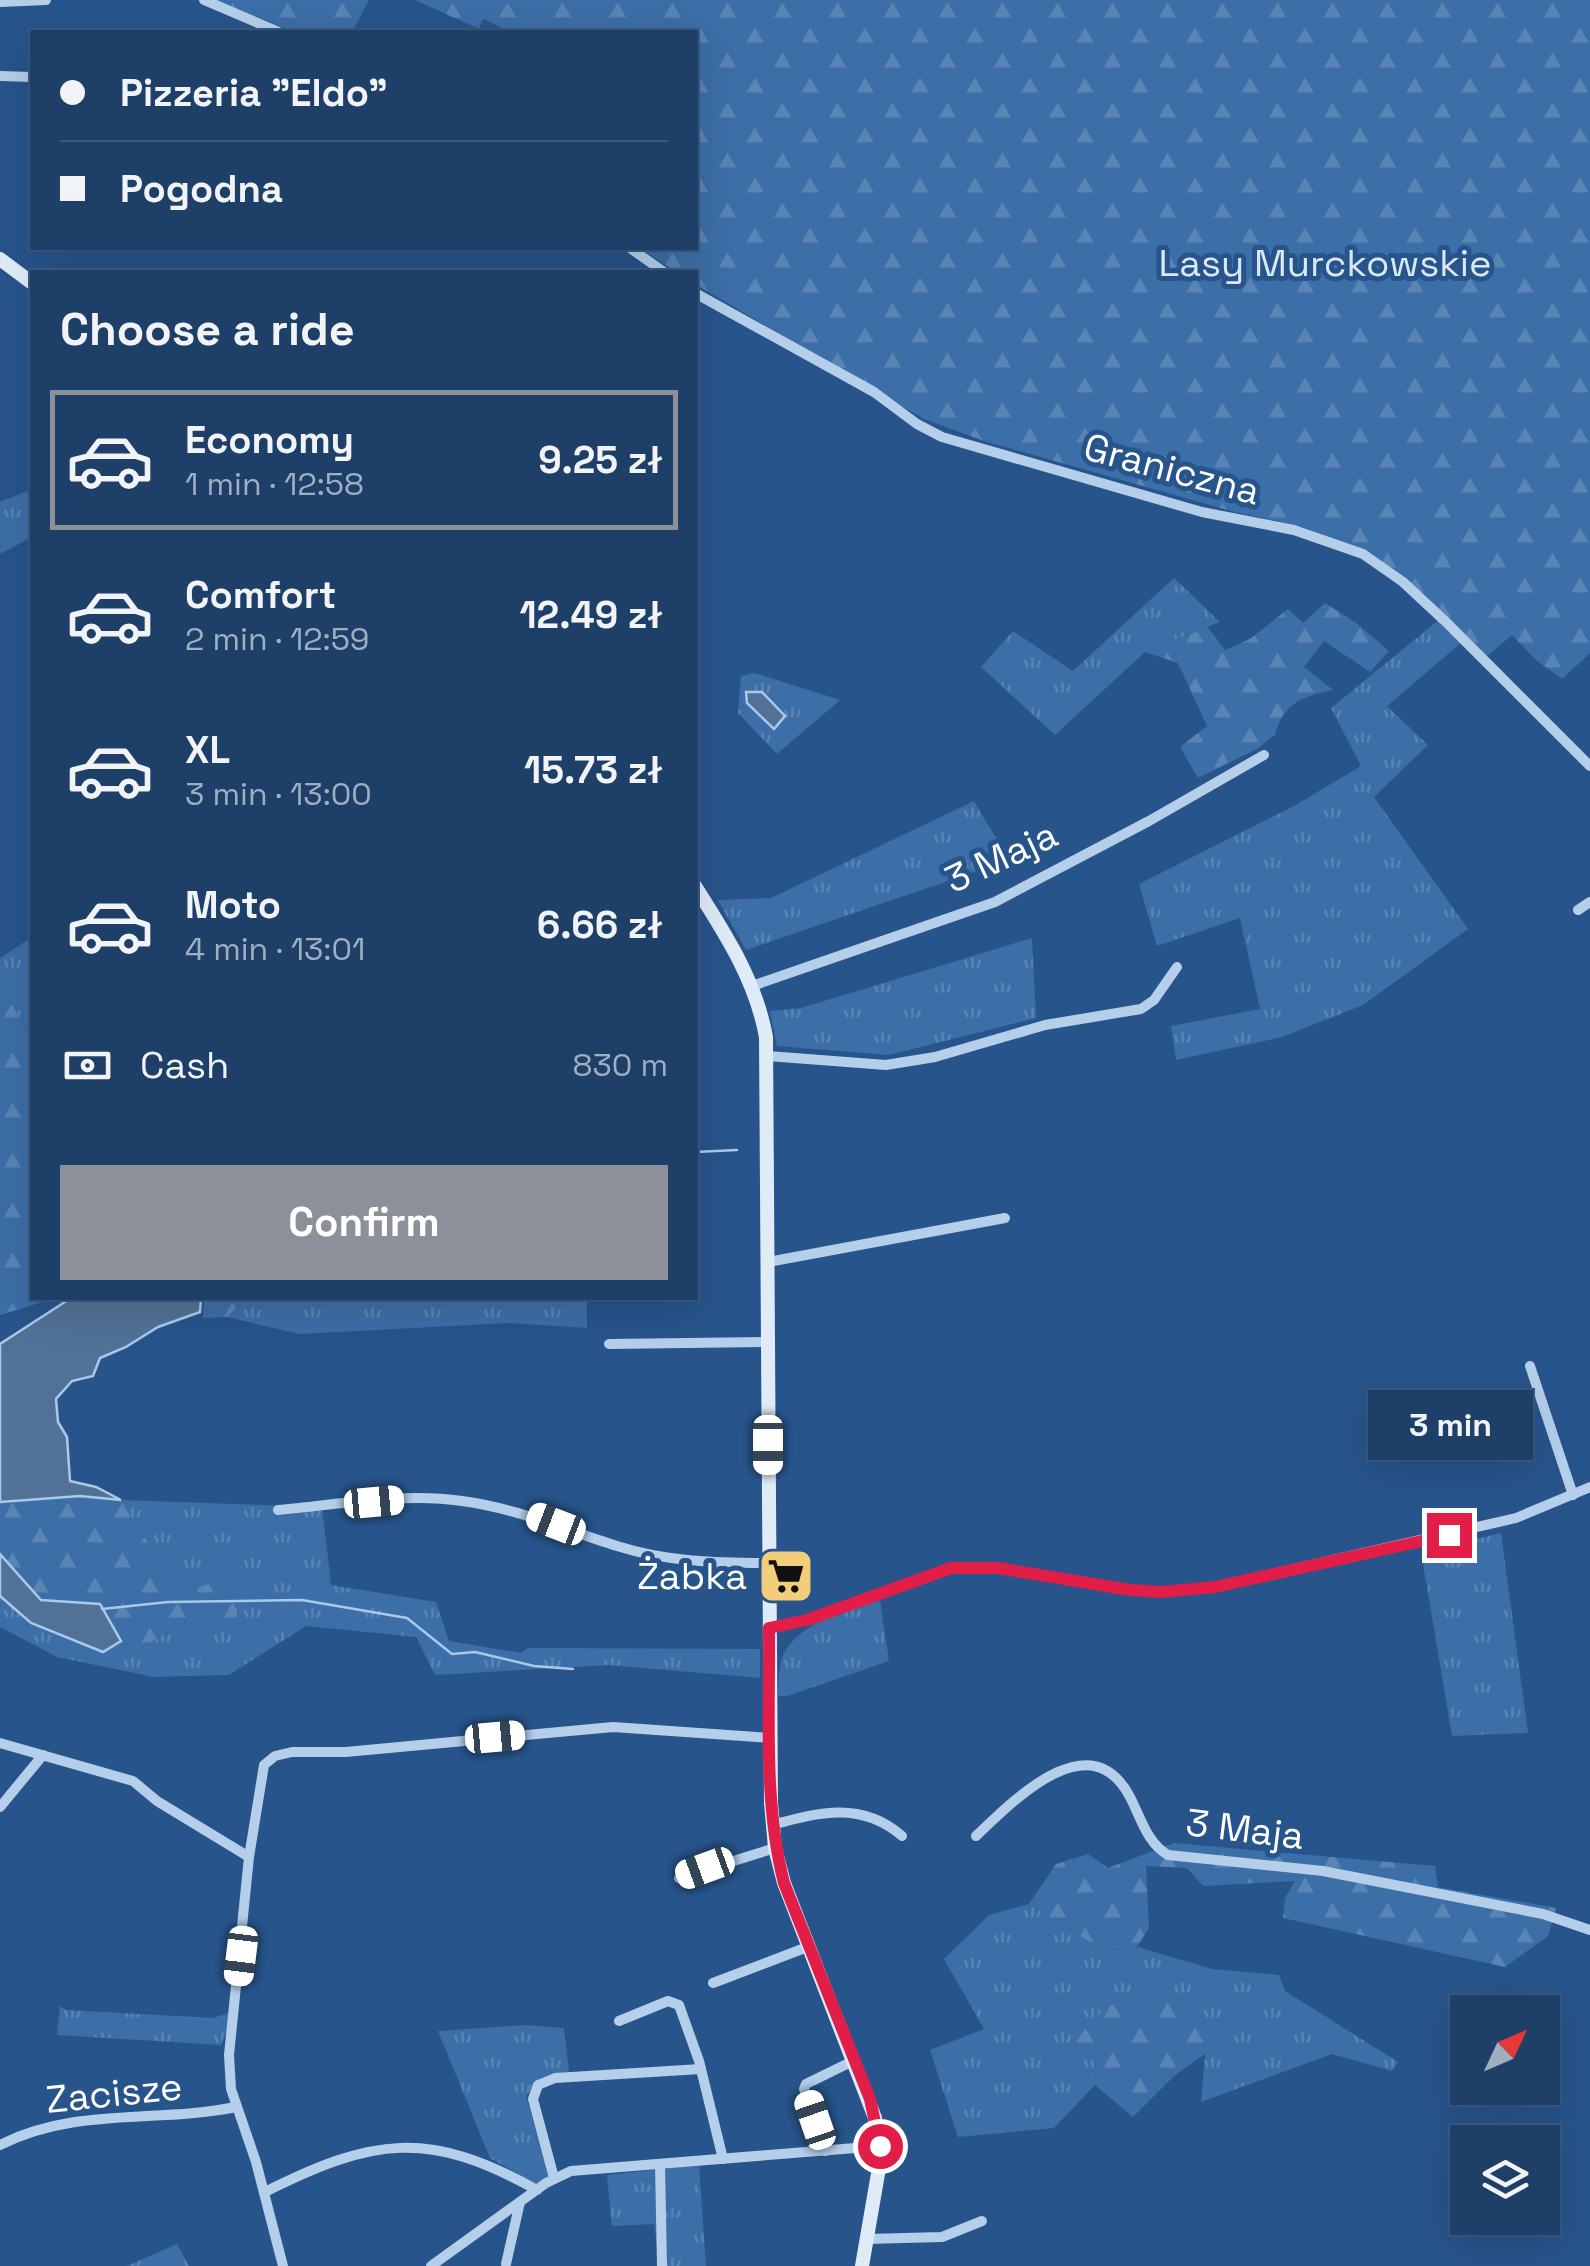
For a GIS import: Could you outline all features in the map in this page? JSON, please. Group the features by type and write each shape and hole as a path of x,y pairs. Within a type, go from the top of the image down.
{"street":[{"path":"0,2 46,0"},
{"path":"204,0 275,30"},
{"path":"0,76 30,77"},
{"path":"633,250 661,270"},
{"path":"0,259 30,282"},
{"name":"Graniczna","path":"698,294 874,392 942,437 1202,512 1294,530 1363,554 1403,582 1446,622 1590,766"},
{"name":"3 Maja","path":"752,986 995,902 1150,822 1264,755"},
{"path":"698,896 752,986 768,1056 772,1824 784,1883 876,2118 879,2168 862,2266"},
{"path":"1578,910 1590,902"},
{"path":"768,1056 886,1065 934,1057 1046,1026 1141,1009 1154,1000 1176,967"},
{"path":"768,1262 1005,1218"},
{"path":"608,1344 768,1342"},
{"path":"1530,1366 1574,1495"},
{"path":"769,1628 807,1620 951,1568 998,1568 1130,1590 1161,1592 1215,1587 1516,1518 1590,1488"},
{"path":"278,1510 458,1500 525,1512 619,1547 689,1562 769,1563"},
{"path":"283,2266 265,2192 236,2107 228,2055 249,1856 264,1765 275,1756 614,1727 770,1738"},
{"path":"0,1742 134,1782 157,1801 249,1856"},
{"path":"0,1807 43,1755"},
{"name":"3 Maja","path":"976,1836 1035,1784 1090,1765 1112,1773 1120,1782 1155,1846 1168,1856 1323,1871 1544,1914 1590,1930"},
{"path":"772,1824 813,1814 859,1812 902,1836"},
{"path":"679,1878 775,1848"},
{"path":"712,1984 810,1946"},
{"path":"619,2021 674,2001 678,2005 701,2069 723,2159"},
{"path":"826,2151 804,2090 806,2084 855,2060"},
{"path":"546,2184 533,2099 538,2085 555,2078 701,2069"},
{"name":"Zacisze","path":"0,2146 77,2120 194,2116 236,2107"},
{"path":"265,2192 312,2168 352,2154 405,2146 466,2157 546,2184"},
{"path":"431,2266 546,2184 571,2171 880,2146"},
{"path":"660,2164 662,2266"},
{"path":"506,2264 520,2202"},
{"path":"867,2239 942,2237 982,2222"}],"green space":[{"path":"216,0 369,0 353,30 289,30"},
{"name":"Lasy Murckowskie","path":"415,0 1590,0 1590,653 1562,679 1537,661 1512,635 1487,656 1425,595 1361,549 1303,527 1231,511 984,441 924,419 698,286 698,270 673,270 643,250 698,250 698,30 507,30 483,19 479,29"},
{"path":"30,490 30,538 0,554 0,502"},
{"path":"1174,578 1220,622 1145,652 1055,735 981,667 1013,631 1073,671"},
{"path":"1325,603 1389,651 1370,672 1324,641 1304,667 1333,690 1296,703 1283,716 1275,735 1257,749 1198,778 1180,747 1207,726 1178,663 1145,652 1208,627 1225,650 1250,639 1288,609 1303,623"},
{"path":"1445,615 1468,637 1387,706 1428,745 1374,797 1468,929 1363,1005 1282,1037 1176,1060 1171,1026 1260,1009 1240,918 1157,946 1139,884 1294,806 1361,766 1331,708"},
{"path":"755,673 840,700 777,754 738,713 741,676"},
{"path":"974,801 1009,860 746,950 718,900 771,898"},
{"path":"30,938 30,1035 0,985 0,958"},
{"path":"1032,938 1036,1018 889,1055 777,1046 770,1011 801,1008"},
{"path":"0,985 30,1035 30,1300 49,1300 0,1315"},
{"path":"204,1300 245,1300 227,1317 203,1318"},
{"path":"245,1300 587,1300 587,1328 509,1323 299,1334 227,1317"},
{"path":"80,1496 121,1500 154,1549 195,1589 237,1574 237,1622 187,1621 137,1650 121,1641 100,1604 41,1600 0,1554 0,1503"},
{"path":"121,1500 322,1507 331,1585 436,1602 449,1641 521,1653 528,1648 760,1649 760,1678 608,1665 435,1675 416,1637 306,1626 229,1675 154,1677 57,1657 0,1627 0,1596 31,1623 103,1652 121,1641 137,1650 187,1621 237,1621 236,1574 196,1590 154,1549"},
{"path":"1501,1533 1528,1733 1452,1736 1421,1552"},
{"path":"880,1600 889,1661 778,1696 783,1655 801,1633 826,1618"},
{"path":"1174,1843 1435,1866 1438,1887 1556,1908 1548,1936 1505,1967 1283,1918 1285,1898 1295,1881 1203,1886 1187,1868 1146,1866 1149,1928 1133,1953 1093,1944 1029,1904 1056,1864 1088,1854 1108,1868"},
{"path":"1029,1904 1093,1944 1133,1953 1138,1947 1212,1969 1279,1975 1285,1991 1398,2062 1392,2071 1332,2054 1201,2102 1205,2054 1216,2038 1097,2061 1095,2085 1054,2128 958,2137 930,2050 984,2029 944,1959 989,1915"},
{"path":"1122,1998 1189,2003 1216,2038 1205,2054 1174,2076 1133,2117 1095,2085 1096,2061 1073,2057 1071,2046 1096,2016"},
{"path":"60,2006 66,2010 213,2018 235,2011 221,2045 57,2035"},
{"path":"526,2025 564,2028 569,2071 540,2078 526,2096 549,2175 536,2184 490,2158 438,2031"},
{"path":"699,2165 706,2266 660,2266 654,2224 612,2226 607,2175"},
{"path":"177,2244 189,2266 127,2266"}],"shaded area":[{"path":"746,692 762,692 785,716 774,729 747,703"},
{"path":"68,1300 201,1300 200,1312 158,1327 100,1358 93,1376 72,1381 56,1399 58,1422 67,1437 70,1481 96,1487 121,1500 80,1496 0,1502 0,1344"},
{"path":"0,1554 41,1600 100,1604 121,1641 103,1652 31,1623 0,1596"}],"waterway":[{"path":"698,1152 737,1150"},
{"path":"102,1609 168,1602 302,1600 407,1618 452,1654 475,1652 534,1666 573,1669"}],"place":[{"name":"Żabka","path":"786,1576"}],"route":[{"path":"880,2146 870,2099 784,1883 775,1848 770,1803 769,1628 807,1620 951,1568 998,1568 1161,1592 1215,1587 1449,1535"}]}
